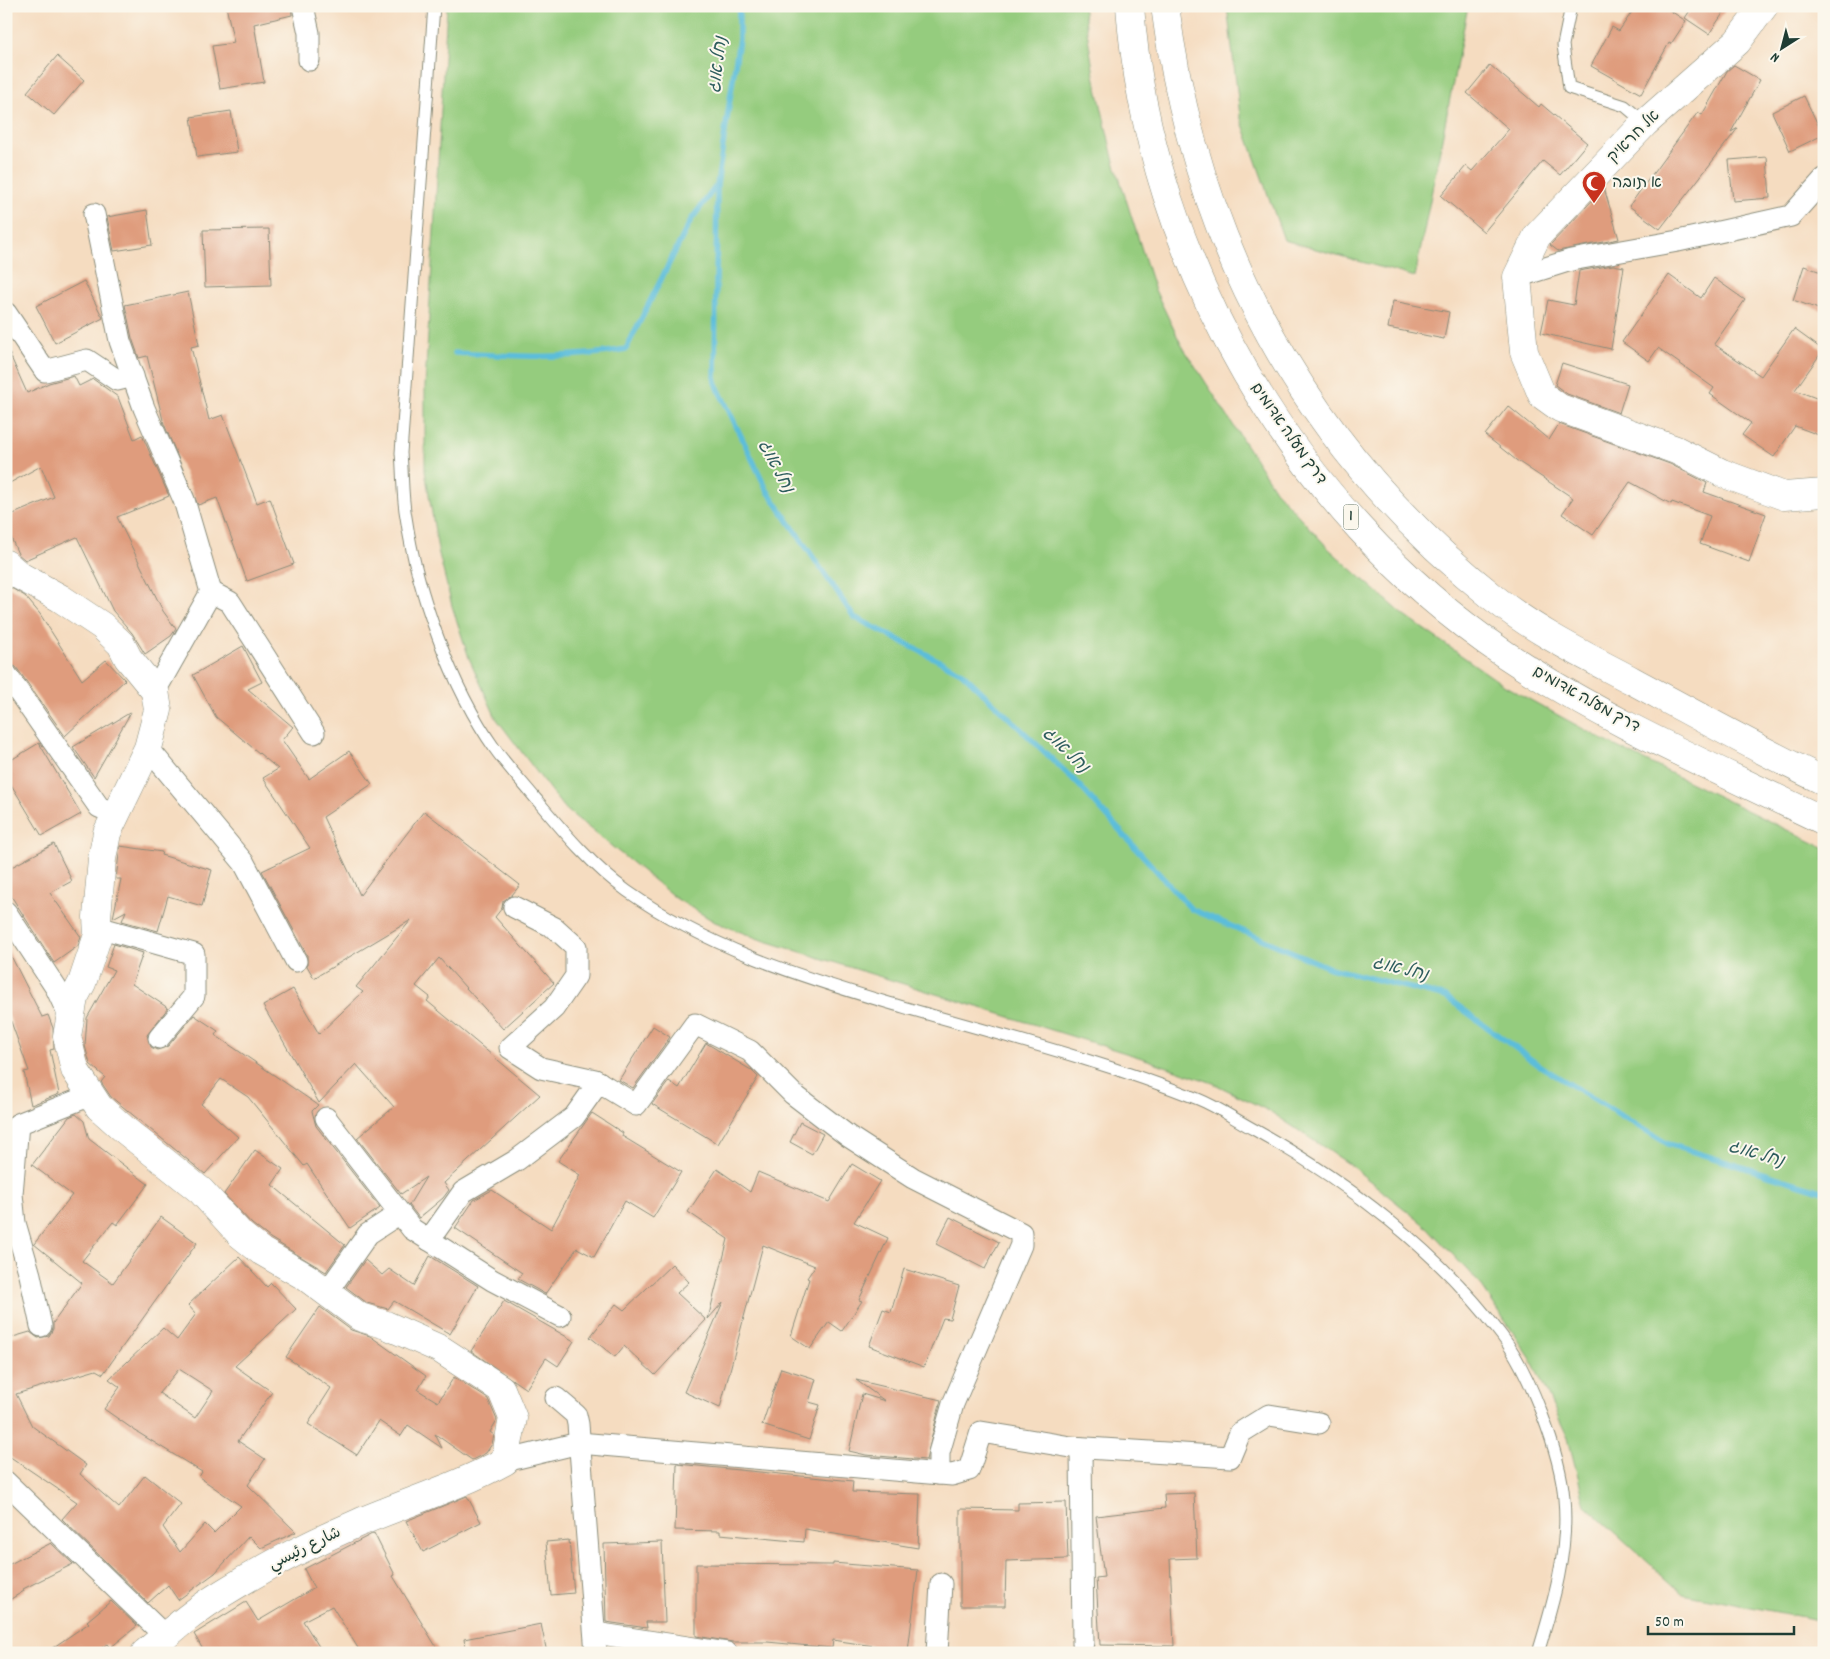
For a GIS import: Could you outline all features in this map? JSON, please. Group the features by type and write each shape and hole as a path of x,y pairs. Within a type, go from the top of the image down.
{"main road":[{"name":"דרך מעלה אדומים","path":"1130,6 1132,38 1144,112 1179,231 1229,345 1306,466 1366,535 1403,573 1506,654 1590,705 1710,767 1824,821"},
{"path":"1165,6 1172,61 1192,141 1214,215 1248,294 1294,376 1326,425 1362,470 1443,553 1496,599 1562,642 1766,753 1824,781"},
{"name":"אל חראיק","path":"1517,277 1537,236 1645,123 1737,42 1764,6"},
{"path":"1517,277 1524,352 1542,395 1554,403 1604,425 1676,450 1722,473 1784,496 1824,493"},
{"path":"6,564 20,576 67,602 102,626 121,644 128,658 155,691 158,710 142,764 114,814 107,833 102,858 98,935 82,983 74,998 67,1036 75,1070 99,1107 126,1132 201,1191 241,1235 261,1251 288,1265 327,1292 343,1307 360,1317 386,1325 440,1348 500,1389 513,1418 493,1468"},
{"name":"شارع رئيسي","path":"155,1645 223,1593 274,1563 352,1526 493,1468"}],"street":[{"path":"303,6 309,33 309,60"},
{"path":"1517,277 1571,260 1678,241 1791,216 1824,179"},
{"path":"94,214 120,341 144,408 184,500 210,592 155,691"},
{"path":"6,314 45,371 87,360 117,380 133,376"},
{"path":"210,592 230,602 314,733"},
{"path":"6,674 99,808 114,814"},
{"path":"148,748 244,863 296,962"},
{"path":"514,907 554,928 576,947 576,976 554,1008 510,1048 541,1068 599,1082 636,1105 695,1024 750,1051 793,1094 848,1136 905,1173 1021,1233 1021,1245 953,1404 939,1453 939,1474"},
{"path":"6,912 56,988 70,1018"},
{"path":"98,927 194,954 194,996 159,1038"},
{"path":"429,1240 463,1192 517,1160 574,1117 599,1082"},
{"path":"42,1326 30,1275 14,1223 12,1194 18,1124 91,1095"},
{"path":"326,1118 412,1229 492,1280 560,1316"},
{"path":"327,1292 368,1234 400,1213"},
{"path":"556,1398 576,1415 580,1443 596,1643 727,1653"},
{"path":"493,1468 580,1443 952,1475 969,1470 981,1432 1082,1448 1230,1457 1240,1433 1269,1415 1319,1423"},
{"path":"1082,1448 1084,1642"},
{"path":"9,1490 155,1645"},
{"path":"936,1653 942,1584"}],"lane":[{"path":"434,6 401,453 406,516 419,577 448,665 494,747 580,850 623,889 679,924 745,954 817,982 1093,1063 1202,1100 1283,1146 1371,1204 1462,1289 1505,1338 1534,1394 1552,1443 1564,1498 1562,1550 1554,1600 1538,1653"},
{"path":"1571,6 1563,45 1569,88 1625,106 1645,123"}],"green space":[{"path":"447,6 1083,6 1094,75 1113,158 1154,288 1181,344 1275,490 1329,549 1405,616 1505,686 1609,743 1824,848 1824,1621 1683,1594 1585,1505 1568,1438 1531,1359 1480,1284 1428,1228 1349,1164 1271,1112 1213,1083 1145,1059 759,939 715,922 677,899 563,807 496,718 469,658 452,606 438,550 425,470 425,386"},
{"path":"1227,6 1468,6 1415,277 1284,240 1240,116"}],"building":[{"path":"226,6 291,6 292,15 254,24 264,82 220,89 212,46 234,43"},
{"path":"1636,6 1663,6 1686,21 1671,44 1669,43 1641,94 1591,66 1612,27 1619,31"},
{"path":"1693,6 1728,6 1709,34 1685,18"},
{"path":"57,56 84,80 54,115 27,92"},
{"path":"1490,65 1539,107 1541,104 1587,143 1560,175 1543,161 1484,232 1441,196 1466,166 1472,171 1509,129 1467,93"},
{"path":"1734,65 1760,80 1731,132 1738,128 1660,229 1629,206 1698,112 1702,115 1727,71"},
{"path":"1804,96 1823,135 1790,151 1772,112"},
{"path":"231,111 237,152 197,157 191,117"},
{"path":"1767,157 1770,198 1733,201 1729,160"},
{"name":"א תובה","path":"1604,188 1619,239 1558,251 1550,245"},
{"path":"147,210 152,245 114,251 107,217"},
{"path":"269,229 271,285 205,287 203,230"},
{"path":"1613,265 1624,267 1611,349 1541,333 1548,300 1574,305 1579,271"},
{"path":"1804,266 1824,273 1824,311 1793,300"},
{"path":"1669,275 1701,298 1714,278 1745,300 1714,344 1761,376 1794,329 1823,350 1795,390 1824,401 1824,437 1795,426 1774,457 1742,435 1751,423 1710,394 1714,388 1658,348 1649,361 1622,342"},
{"path":"84,281 103,318 55,343 36,306"},
{"path":"188,292 199,345 191,347 209,420 223,415 257,503 270,498 294,564 247,581 217,498 198,505 164,424 147,356 139,358 132,338 125,305"},
{"path":"1393,301 1449,312 1444,339 1388,328"},
{"path":"6,346 27,393 49,383 74,376 79,386 93,379 118,397 134,439 142,435 169,496 117,517 163,611 176,629 171,636 145,654 132,633 113,611 77,537 25,560 18,554 6,526 6,517 54,497 41,466 6,485"},
{"path":"1562,363 1628,384 1619,413 1567,394 1555,385"},
{"path":"1508,406 1549,440 1559,424 1670,464 1707,483 1704,492 1766,514 1749,562 1700,544 1710,516 1672,502 1671,504 1630,482 1593,535 1562,514 1573,498 1516,460 1485,435"},
{"path":"6,585 25,596 40,614 82,680 106,660 125,680 65,736 16,667 6,662"},
{"path":"243,646 262,682 248,689 293,727 282,740 309,779 349,751 372,784 323,817 360,895 424,811 520,885 512,895 503,901 502,908 495,917 554,983 503,1029 439,958 416,986 430,997 427,1001 540,1095 444,1183 449,1190 443,1198 419,1218 409,1205 426,1177 401,1194 357,1138 394,1107 356,1064 319,1103 263,1006 293,989 319,1034 363,992 356,987 411,920 314,978 307,966 307,955 262,871 310,848 263,778 278,769 216,717 193,675"},
{"path":"131,712 94,777 73,747"},
{"path":"39,743 81,814 42,836 6,776 6,763"},
{"path":"54,844 72,881 50,893 81,937 78,946 54,963 6,888 6,870"},
{"path":"120,846 162,852 161,855 212,870 202,906 168,896 158,931 122,921 126,911 113,918 121,879 116,879"},
{"path":"114,944 143,953 132,984 168,1008 147,1035 151,1047 157,1050 168,1046 194,1015 218,1031 215,1035 318,1105 312,1111 316,1126 380,1208 350,1228 307,1164 304,1166 248,1097 221,1079 201,1104 238,1137 205,1174 111,1097 101,1082 105,1077 90,1064 85,1046 87,1018 114,970 106,967"},
{"path":"6,946 42,1017 48,1015 53,1028 54,1049 50,1050 59,1094 31,1105 24,1072 29,1071 6,1008"},
{"path":"653,1026 670,1037 633,1088 619,1080"},
{"path":"706,1043 751,1070 758,1077 718,1144 652,1104 669,1081 679,1088"},
{"path":"592,1113 623,1133 622,1136 681,1172 653,1218 625,1201 594,1257 577,1248 545,1294 518,1279 522,1273 455,1228 474,1200 492,1190 551,1229 580,1175 558,1161"},
{"path":"76,1114 84,1121 89,1139 148,1184 117,1225 113,1222 82,1261 113,1283 161,1217 197,1243 103,1374 96,1370 16,1394 32,1426 86,1465 80,1474 119,1508 145,1475 181,1504 163,1527 180,1552 205,1524 214,1533 241,1506 199,1477 202,1472 104,1409 120,1387 109,1379 163,1328 177,1340 196,1314 188,1305 239,1257 267,1287 271,1283 296,1309 235,1366 272,1392 238,1441 265,1459 248,1485 296,1532 261,1548 249,1536 215,1573 178,1600 168,1585 148,1603 62,1519 77,1502 6,1454 6,1339 30,1332 38,1338 49,1336 53,1329 53,1323 82,1283 34,1244 72,1195 32,1165 69,1117","holes":["179,1369 213,1391 195,1418 159,1393"]},
{"path":"800,1122 823,1134 812,1154 790,1142"},
{"path":"255,1150 283,1169 272,1185 345,1245 326,1272 270,1238 252,1224 224,1194"},
{"path":"852,1164 880,1181 854,1222 888,1238 859,1300 862,1301 842,1331 829,1322 810,1349 791,1336 809,1279 807,1278 815,1266 763,1245 720,1408 684,1392 723,1302 708,1319 728,1239 688,1212 717,1169 750,1192 758,1172 829,1202"},
{"path":"950,1217 999,1242 985,1269 936,1244"},
{"path":"430,1256 478,1286 450,1334 394,1301 388,1309 367,1303 346,1287 365,1260 382,1275 389,1269 414,1286"},
{"path":"672,1264 689,1282 677,1293 706,1320 655,1375 624,1346 615,1357 590,1337 616,1304 624,1310"},
{"path":"904,1269 959,1286 950,1319 943,1318 924,1367 869,1346 883,1309 891,1312"},
{"path":"504,1301 574,1341 558,1366 546,1358 526,1389 471,1351"},
{"path":"320,1307 351,1330 370,1336 426,1376 418,1390 438,1402 454,1377 488,1399 497,1420 490,1432 494,1435 492,1444 486,1453 472,1460 435,1434 442,1448 408,1425 401,1436 379,1421 357,1455 308,1424 331,1388 286,1357"},
{"path":"781,1368 816,1379 809,1402 820,1405 809,1440 762,1425"},
{"path":"856,1380 941,1400 926,1460 866,1455 849,1451 862,1394 885,1401"},
{"path":"677,1464 853,1481 852,1492 920,1494 918,1548 805,1529 804,1542 720,1534 720,1531 675,1530"},
{"path":"1194,1493 1197,1558 1170,1559 1174,1646 1100,1645 1096,1578 1104,1577 1096,1516 1165,1508 1164,1494"},
{"path":"467,1496 481,1522 423,1552 406,1521"},
{"path":"1066,1502 1068,1559 1006,1561 1005,1606 960,1606 960,1509 1018,1510 1018,1503"},
{"path":"374,1533 395,1575 393,1576 440,1653 361,1653 332,1606 303,1621 323,1653 205,1653 194,1634 246,1602 258,1621 314,1588 304,1569"},
{"path":"569,1540 574,1593 551,1595 546,1542"},
{"path":"662,1542 665,1622 646,1622 647,1628 606,1622 604,1544"},
{"path":"51,1543 73,1564 23,1589 24,1591 6,1602 6,1561 8,1565"},
{"path":"833,1563 918,1570 908,1651 833,1640 832,1648 767,1642 732,1642 696,1636 696,1564 833,1565"},
{"path":"111,1601 137,1626 110,1648 107,1644 94,1653 45,1653 89,1623 87,1621"},
{"path":"541,1624 547,1653 466,1653 464,1639"}],"waterway":[{"name":"נחל אוג","path":"739,6 739,39 717,185 715,382 767,490 854,617 961,672 1076,782 1191,909 1330,968 1446,997 1540,1066 1668,1144 1824,1192"},
{"path":"455,353 562,356 626,349 691,220 716,186"}],"place":[{"name":"א תובה","path":"1594,204"}]}
